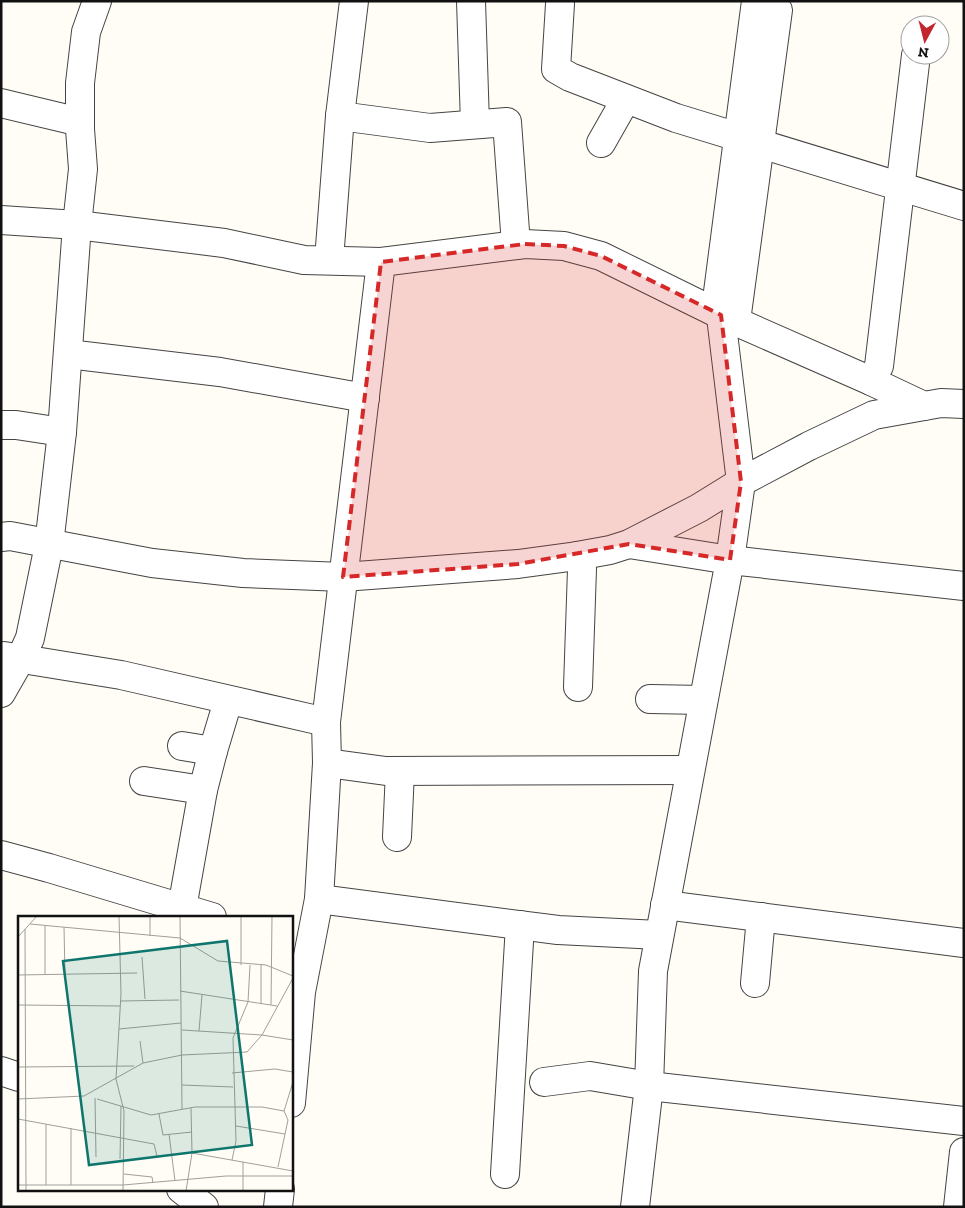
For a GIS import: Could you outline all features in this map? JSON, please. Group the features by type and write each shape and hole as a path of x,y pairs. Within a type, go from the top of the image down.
{"street":[{"path":"1,693 11,656 30,638 49,545 62,432 77,225 83,169 80,83 86,32 97,1"},
{"path":"329,260 340,116 354,1"},
{"path":"471,1 475,124"},
{"path":"560,4 556,69 570,77 676,118 964,206"},
{"path":"634,1207 649,1086 653,971 730,560 741,482 729,318 749,141 767,6"},
{"path":"871,381 879,366 915,65"},
{"path":"601,143 626,99"},
{"path":"1,104 80,122"},
{"path":"340,116 430,128 507,122 516,246"},
{"path":"1,220 77,225 224,243 304,260 381,262 525,244 564,246 601,256 729,318 924,406"},
{"path":"292,1092 301,992 301,944 319,899 327,763 326,722 381,262"},
{"path":"68,354 220,372 365,398"},
{"path":"1,538 10,536 49,545 152,563 225,571 344,577 518,564 577,556 610,550 629,544 699,508 741,482 809,446 874,415 941,403 964,404"},
{"path":"1,425 16,425 62,432"},
{"path":"629,544 730,560 964,586"},
{"path":"577,556 582,569 578,686"},
{"path":"11,656 121,675 326,722"},
{"path":"650,699 703,700"},
{"path":"182,908 203,790 228,701"},
{"path":"182,746 213,751"},
{"path":"327,763 386,771 690,770"},
{"path":"397,837 400,771"},
{"path":"144,781 203,790"},
{"path":"1,855 209,916"},
{"path":"319,899 558,930 659,935"},
{"path":"665,904 964,943"},
{"path":"755,984 761,917"},
{"path":"506,1174 520,925"},
{"path":"1,1071 18,1077"},
{"path":"544,1082 590,1076 649,1086 964,1121"},
{"path":"958,1207 964,1152"},
{"path":"182,1190 204,1207"},
{"path":"278,1207 280,1190"}],"highlighted area":[{"path":"525,244 564,246 601,256 721,315 741,482 730,560 629,544 518,564 343,577 381,262"}]}
